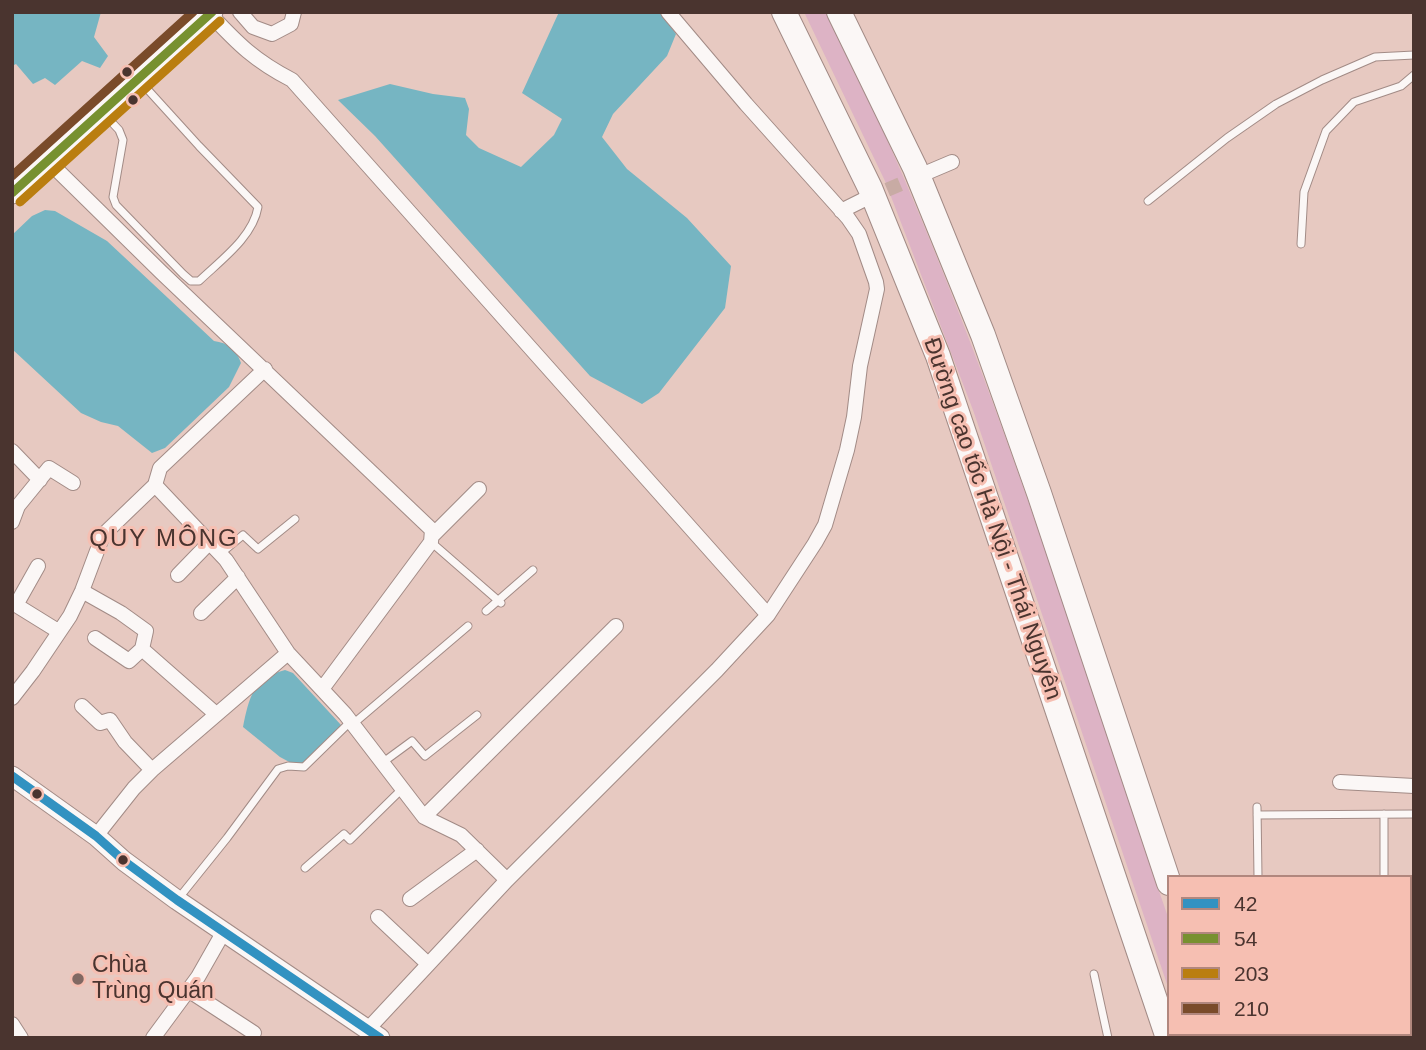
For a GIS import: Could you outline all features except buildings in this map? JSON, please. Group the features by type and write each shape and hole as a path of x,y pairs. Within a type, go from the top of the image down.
{"highway":[{"name":"Đường cao tốc Hà Nội - Thái Nguyên","path":"784,12 870,188 938,356 1167,1035"},
{"path":"839,12 915,168 983,335 1039,493 1167,877"}],"main road":[{"path":"12,193 211,13"},
{"path":"12,776 223,933 374,1034"}],"street":[{"path":"240,12 253,27 272,34 291,24 295,12"},
{"path":"374,1034 428,964 768,615 825,526 854,417 860,366 876,282 859,234 668,12"},
{"path":"211,13 242,48 263,65 292,80 768,615"},
{"path":"48,161 425,522 432,530 431,539"},
{"path":"926,173 952,162"},
{"path":"841,211 867,198"},
{"path":"12,698 70,616 103,535 155,485 160,468 265,369"},
{"path":"12,451 40,480"},
{"path":"12,522 18,506 50,468 73,483"},
{"path":"155,485 220,554 288,653 351,723 424,817 461,835 507,880"},
{"path":"322,689 431,539 480,489"},
{"path":"178,575 209,543"},
{"path":"38,566 16,605 58,631"},
{"path":"201,613 238,577"},
{"path":"82,591 146,631 142,649 129,662 95,638"},
{"path":"424,817 616,626"},
{"path":"142,649 216,714"},
{"path":"96,836 152,770 288,653"},
{"path":"82,706 100,723 110,720 125,742 152,770"},
{"path":"1340,782 1414,786"},
{"path":"410,899 477,850"},
{"path":"378,917 428,964"},
{"path":"153,1038 188,990 223,933"},
{"path":"188,990 254,1032"},
{"path":"12,1024 21,1038"}],"lane":[{"path":"1148,201 1227,138 1276,104 1375,57 1414,55"},
{"path":"1301,244 1304,192 1326,131 1354,102 1401,86 1414,75"},
{"path":"102,112 119,130 124,140 113,197 116,205 183,274 191,281 199,281 242,240 257,216 258,206 138,79"},
{"path":"220,554 243,535 258,548 295,519"},
{"path":"431,539 499,602"},
{"path":"486,611 533,570"},
{"path":"177,900 278,769 304,766 351,723 468,626"},
{"path":"382,763 412,741 425,756 477,715"},
{"path":"305,868 344,834 350,840 402,789"},
{"path":"1258,875 1257,811 1414,814"},
{"path":"1384,814 1384,875"},
{"path":"1094,974 1108,1038"}],"shaded area":[{"path":"804,12 827,12 879,122 972,346 1054,575 1167,914 1167,984 973,410 885,181"}],"water":[{"path":"12,12 101,12 94,37 108,56 100,68 82,61 55,85 45,78 33,84 16,64 12,66"},
{"path":"559,12 660,12 676,34 667,56 613,114 602,137 627,169 687,218 731,266 725,308 659,393 642,404 590,376 375,136 338,100 390,84 465,98 469,109 466,135 479,148 521,167 554,135 562,119 522,93"},
{"path":"45,210 55,211 107,241 214,341 223,343 237,354 241,363 229,387 165,448 152,453 118,426 81,413 12,349 12,235 32,216"},
{"path":"285,670 293,673 341,725 311,760 295,765 280,757 243,727 250,698 259,684"}],"tunnel":[{"path":"868,198 924,174"}],"transit line":[{"name":"210","path":"12,176 193,12"},
{"name":"54","path":"12,193 212,12"},
{"name":"203","path":"20,202 220,21"},
{"name":"42","path":"12,776 96,836 124,861 177,900 380,1038"}],"place":[{"name":"Chùa Trùng Quán","path":"78,979"}],"district":[{"name":"QUY MÔNG","path":"164,539"}]}
